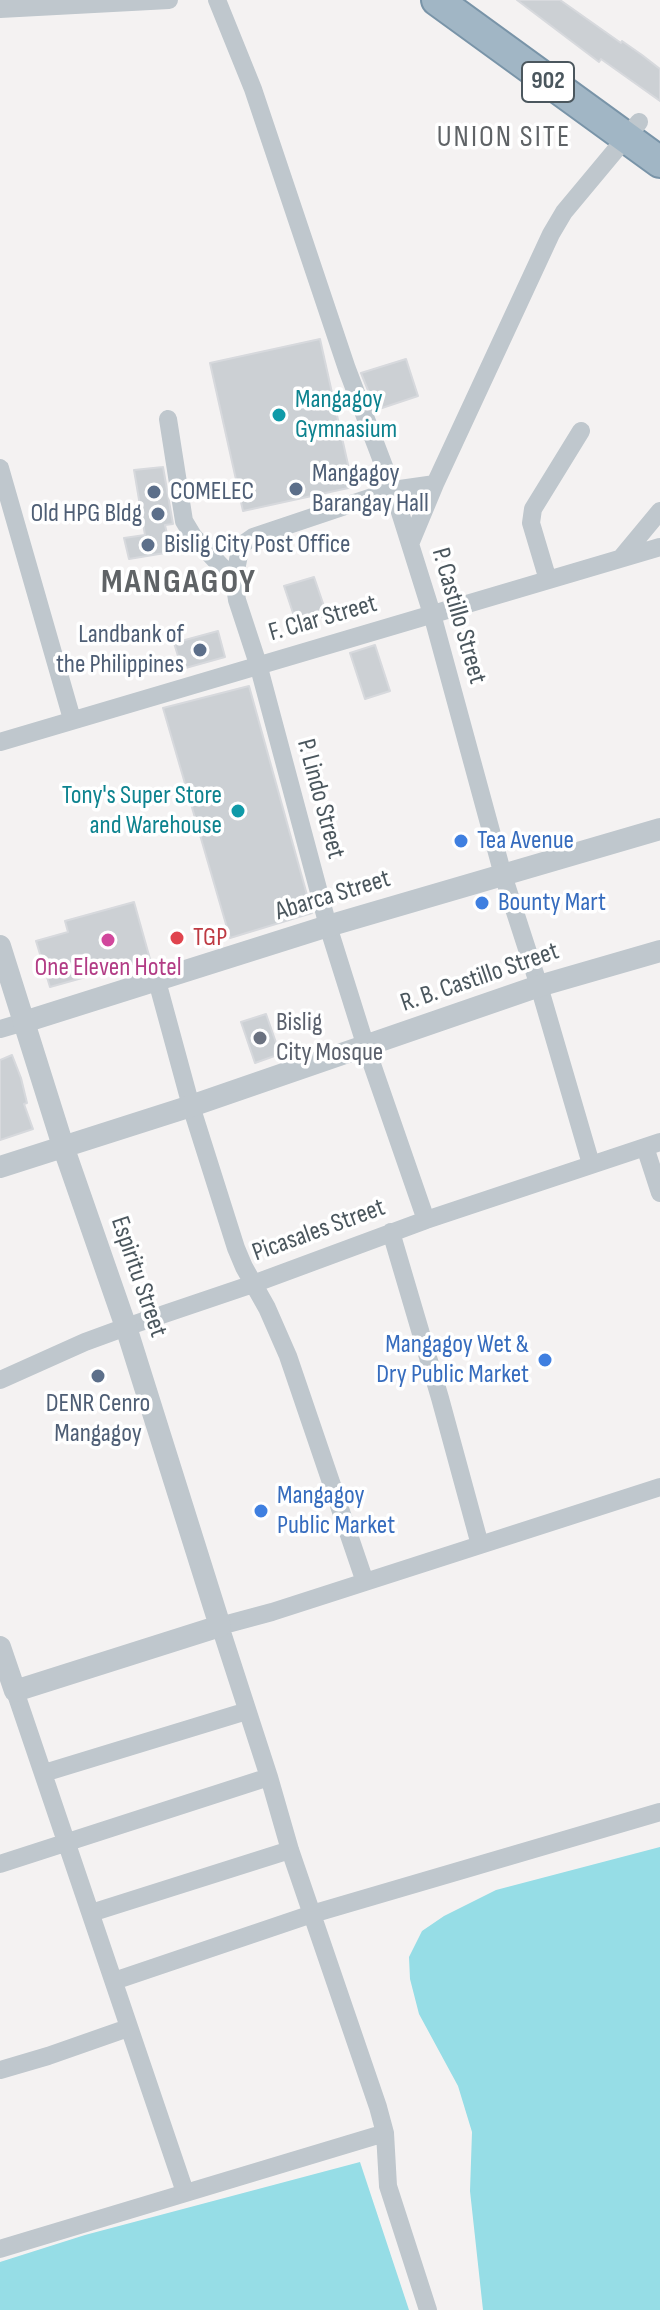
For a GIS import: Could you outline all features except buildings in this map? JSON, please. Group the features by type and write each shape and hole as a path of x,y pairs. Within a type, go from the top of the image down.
{"highway":[{"name":"902","path":"437,0 642,132"},
{"name":"902","path":"471,0 642,132 660,162"}],"street":[{"path":"0,9 169,0"},
{"name":"P. Castillo Street","path":"217,0 253,89 347,369 393,490 432,614 503,875 591,1164"},
{"path":"410,544 551,234 564,212 642,132"},
{"path":"168,419 184,521 193,536 234,580"},
{"path":"548,580 531,523 533,509 581,431"},
{"path":"0,468 72,719"},
{"path":"234,580 240,550 247,540 393,490 435,484"},
{"path":"621,559 660,511"},
{"name":"F. Clar Street","path":"0,742 660,547"},
{"name":"P. Lindo Street","path":"234,580 328,926 426,1220"},
{"name":"Abarca Street","path":"24,1022 328,926 660,829"},
{"name":"Espiritu Street","path":"0,946 63,1146 126,1327 220,1626"},
{"name":"R. B. Castillo Street","path":"0,1167 191,1106 539,986 660,951"},
{"path":"157,981 191,1106 236,1248 288,1356 365,1582"},
{"path":"0,1029 24,1022"},
{"path":"653,1144 660,1193"},
{"name":"Picasales Street","path":"0,1380 126,1327 391,1232 653,1144"},
{"path":"391,1232 480,1545"},
{"path":"15,1691 660,1487"},
{"path":"220,1626 290,1850 378,2107 385,2133 388,2186 428,2310"},
{"path":"0,1647 185,2192"},
{"path":"44,1773 247,1711"},
{"path":"0,1864 269,1777"},
{"path":"114,1981 312,1914 660,1812"},
{"path":"91,1913 290,1850"},
{"path":"0,2070 128,2028"},
{"path":"0,2249 385,2133"}],"water":[{"path":"660,1847 660,2310 483,2310 470,2191 472,2132 458,2086 419,2014 410,1979 409,1957 422,1931 444,1916 496,1890"},
{"path":"360,2162 409,2310 0,2310 0,2262 85,2235"}],"place":[{"name":"Mangagoy Gymnasium","path":"279,415"},
{"name":"Mangagoy Barangay Hall","path":"296,489"},
{"name":"COMELEC","path":"154,492"},
{"name":"Old HPG Bldg","path":"158,514"},
{"name":"Bislig City Post Office","path":"148,545"},
{"name":"Landbank of the Philippines","path":"200,650"},
{"name":"Tony's Super Store and Warehouse","path":"238,811"},
{"name":"Tea Avenue","path":"461,841"},
{"name":"Bounty Mart","path":"482,903"},
{"name":"TGP","path":"177,938"},
{"name":"One Eleven Hotel","path":"108,940"},
{"name":"Bislig City Mosque","path":"260,1038"},
{"name":"Mangagoy Wet & Dry Public Market","path":"545,1360"},
{"name":"DENR Cenro Mangagoy","path":"98,1376"},
{"name":"Mangagoy Public Market","path":"261,1511"}],"district":[{"name":"UNION SITE","path":"504,138"},
{"name":"MANGAGOY","path":"179,583"}]}
